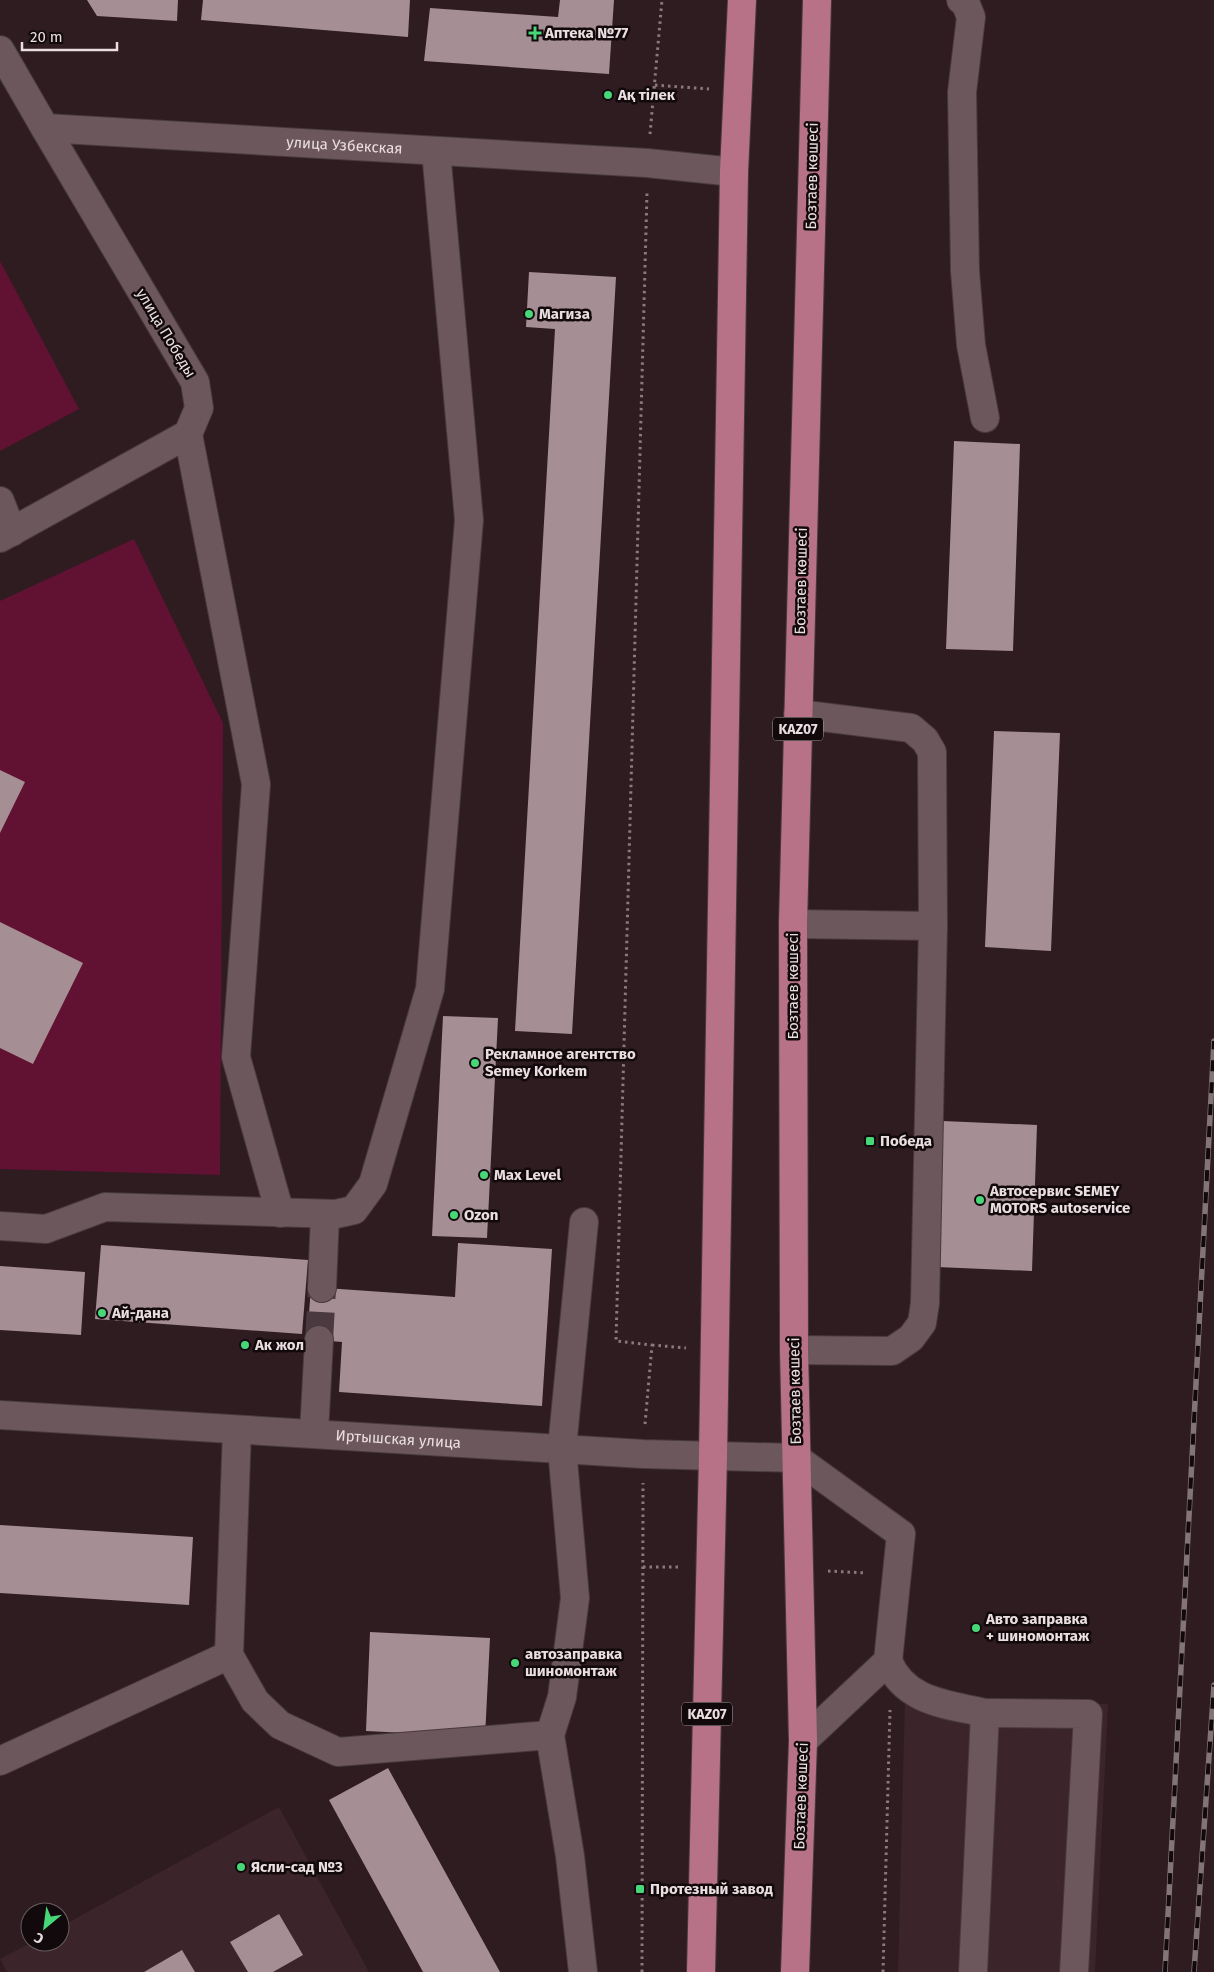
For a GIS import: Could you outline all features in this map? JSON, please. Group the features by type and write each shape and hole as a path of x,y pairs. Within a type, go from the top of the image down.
{"highway":[{"name":"KAZ07","path":"701,1972 713,1456 734,172 742,0"},
{"name":"Бозтаев көшесі","path":"796,1972 803,1741 794,1350 793,924 817,0"}],"street":[{"path":"961,0 965,2 971,17 962,92 965,271 971,345 985,418"},
{"path":"0,50 45,128"},
{"name":"улица Узбекская","path":"45,128 647,163 734,172"},
{"name":"улица Победы","path":"45,128 195,382 199,408 188,434"},
{"path":"0,1226 46,1229 105,1207 336,1214 354,1210 373,1184 430,989 469,520 436,152"},
{"path":"0,501 6,535 188,434 256,784 236,1057 280,1213"},
{"path":"794,1350 892,1351 911,1338 922,1323 925,1303 933,926 932,752 925,740 912,728 798,714"},
{"path":"793,924 933,926"},
{"path":"322,1288 325,1214"},
{"path":"583,1972 570,1856 550,1735 562,1698 575,1598 562,1448 584,1222"},
{"path":"314,1433 319,1340"},
{"name":"Иртышская улица","path":"0,1415 643,1454 796,1458"},
{"path":"237,1430 229,1655 255,1701 280,1725 338,1752 550,1735"},
{"path":"796,1458 901,1534 891,1668 902,1684 928,1700 985,1713 1088,1714 1074,1972"},
{"path":"0,1761 229,1655"},
{"path":"803,1741 891,1668"},
{"path":"973,1972 985,1713"}],"path":[{"path":"642,1972 643,1454 652,1345 616,1341 647,163 662,0"},
{"path":"655,85 737,91"},
{"path":"643,1566 710,1566"},
{"path":"799,1569 897,1575"},
{"path":"883,1972 891,1668"}],"shaded area":[{"path":"0,261 79,409 0,451"},
{"path":"134,539 223,723 220,1175 0,1169 0,601"},
{"path":"905,1699 1108,1704 1095,1972 898,1972"},
{"name":"Ясли-сад №3","path":"279,1807 369,1972 7,1972 0,1959 20,1948 20,1952 70,1952 70,1922"}],"building":[{"path":"87,0 178,0 177,21 97,16"},
{"path":"203,0 410,0 408,37 201,20"},
{"path":"560,0 614,0 609,74 424,61 430,8 558,17"},
{"path":"529,272 616,277 572,1034 515,1031 555,329 526,327"},
{"path":"954,441 1020,444 1013,651 946,649"},
{"path":"994,731 1060,733 1051,951 985,947"},
{"path":"0,770 25,782 0,833"},
{"path":"0,922 83,963 33,1064 0,1048"},
{"path":"443,1016 498,1018 487,1238 432,1236"},
{"path":"943,1121 1037,1125 1032,1271 937,1267"},
{"path":"458,1243 552,1249 542,1406 339,1392 342,1342 307,1339 311,1287 455,1297"},
{"path":"101,1245 308,1260 302,1334 95,1319"},
{"path":"0,1266 85,1272 81,1335 0,1330"},
{"path":"0,1525 193,1537 189,1605 0,1593"},
{"path":"370,1632 490,1638 485,1737 366,1731"},
{"path":"388,1768 500,1972 423,1972 329,1800"},
{"path":"279,1914 303,1955 273,1972 248,1972 230,1942"},
{"path":"182,1950 195,1972 144,1972"}],"tunnel":[{"path":"319,1340 322,1288"}],"railway":[{"path":"1165,1972 1214,1041"},
{"path":"1194,1972 1214,1685"}],"place":[{"name":"Аптека №77","path":"535,33"},
{"name":"Ақ тілек","path":"608,95"},
{"name":"Магиза","path":"529,314"},
{"name":"Рекламное агентство Semey Korkem","path":"475,1063"},
{"name":"Победа","path":"870,1141"},
{"name":"Max Level","path":"484,1175"},
{"name":"Автосервис SEMEY MOTORS autoservice","path":"980,1200"},
{"name":"Ozon","path":"454,1215"},
{"name":"Ай-дана","path":"102,1313"},
{"name":"Ак жол","path":"245,1345"},
{"name":"Авто заправка + шиномонтаж","path":"976,1628"},
{"name":"автозаправка шиномонтаж","path":"515,1663"},
{"name":"Ясли-сад №3","path":"241,1867"},
{"name":"Протезный завод","path":"640,1889"}]}
